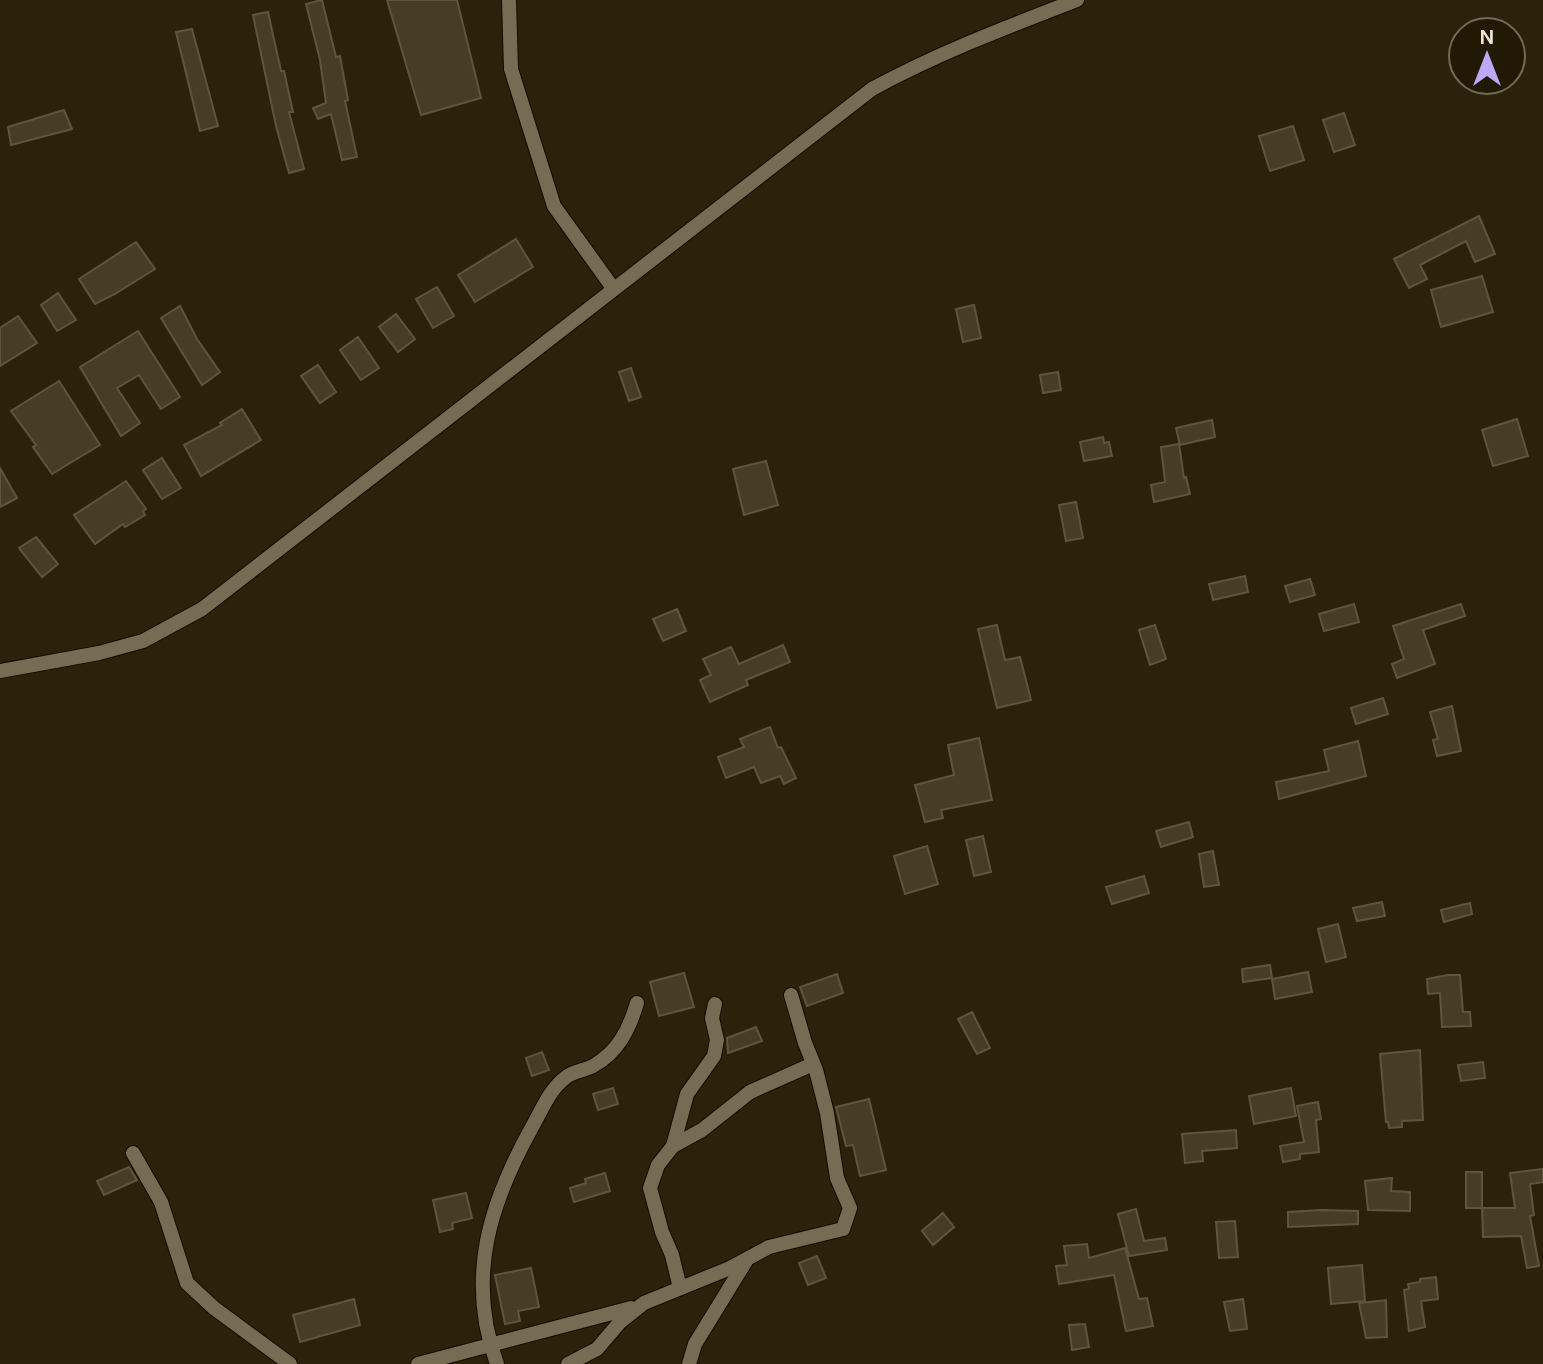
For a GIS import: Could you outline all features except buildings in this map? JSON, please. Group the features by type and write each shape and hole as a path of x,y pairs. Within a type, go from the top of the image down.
{"street":[{"path":"509,0 511,69 554,206 613,288"},
{"path":"0,671 99,653 143,641 202,609 872,89 968,41 1077,0"},
{"path":"418,1364 610,1315 680,1288 769,1247 843,1229 850,1208 837,1178 827,1113 791,995"},
{"path":"497,1364 482,1299 481,1271 490,1228 508,1176 550,1095 565,1076 592,1067 613,1053 625,1034 637,1003"},
{"path":"673,1146 687,1094 714,1056 717,1040 712,1018 715,1004"},
{"path":"680,1288 650,1188 658,1165 673,1146 702,1130 750,1092 813,1064"},
{"path":"133,1153 161,1202 187,1283 214,1308 290,1364"},
{"path":"689,1364 695,1344 749,1258"},
{"path":"568,1364 597,1349 620,1322 644,1303"}]}
